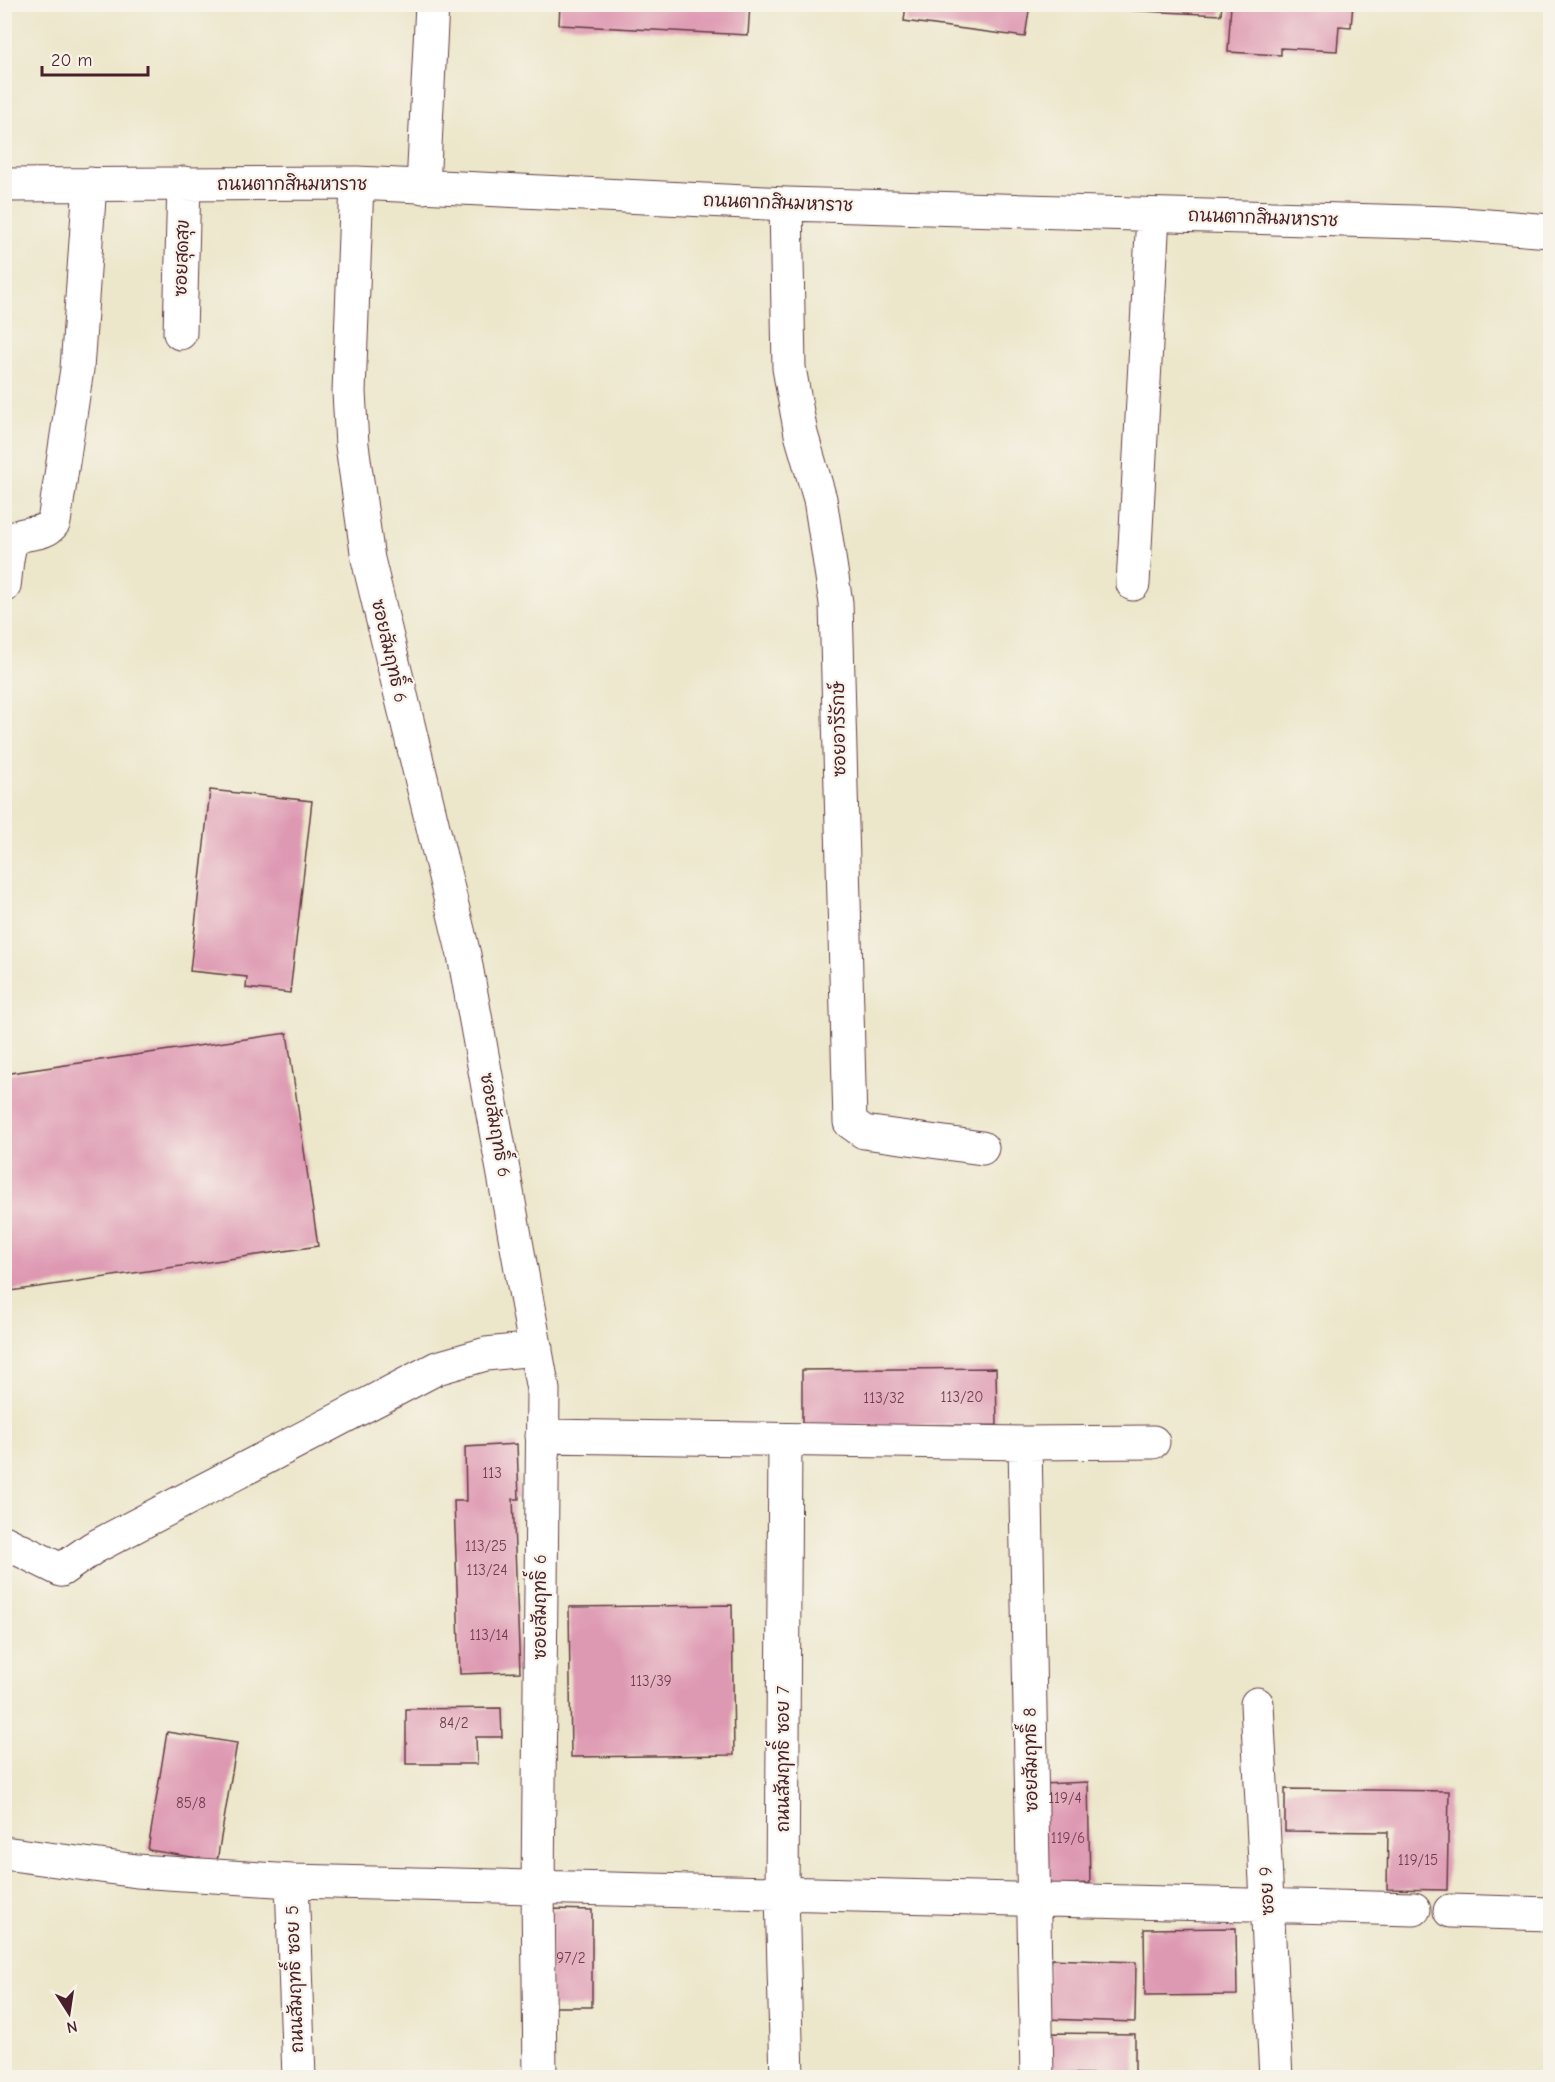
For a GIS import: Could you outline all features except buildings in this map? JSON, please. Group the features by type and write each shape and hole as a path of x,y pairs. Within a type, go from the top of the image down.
{"street":[{"path":"423,187 432,4"},
{"name":"ซอยสุดสุข","path":"180,333 184,183"},
{"name":"ถนนตากสินมหาราช","path":"4,185 357,183 786,204 1450,224 1551,231"},
{"name":"ซอยสัมฤทธิ์ 6","path":"357,183 349,392 352,445 368,560 464,955 543,1390 538,1888 540,2078"},
{"path":"4,586 10,545 14,539 22,535 42,533 54,522 77,369 90,184"},
{"name":"ซอยอารีรักษ์","path":"786,204 789,368 801,435 820,499 836,603 850,1122 864,1132 982,1148"},
{"path":"1133,584 1153,215"},
{"path":"4,1542 61,1570 93,1548 437,1368 486,1354 536,1349"},
{"path":"542,1436 1024,1443 1153,1442"},
{"name":"ถนนสัมฤทธิ์ ซอย 7","path":"785,1440 782,1894 787,2078"},
{"name":"ซอยสัมฤทธิ์ 8","path":"1024,1443 1037,2078"},
{"name":"ซอย 9","path":"1257,1704 1276,2078"},
{"path":"4,1853 137,1871 292,1881 1414,1909"},
{"name":"ถนนสัมฤทธิ์ ซอย 5","path":"292,1881 299,2078"},
{"path":"1450,1911 1551,1914"}]}
